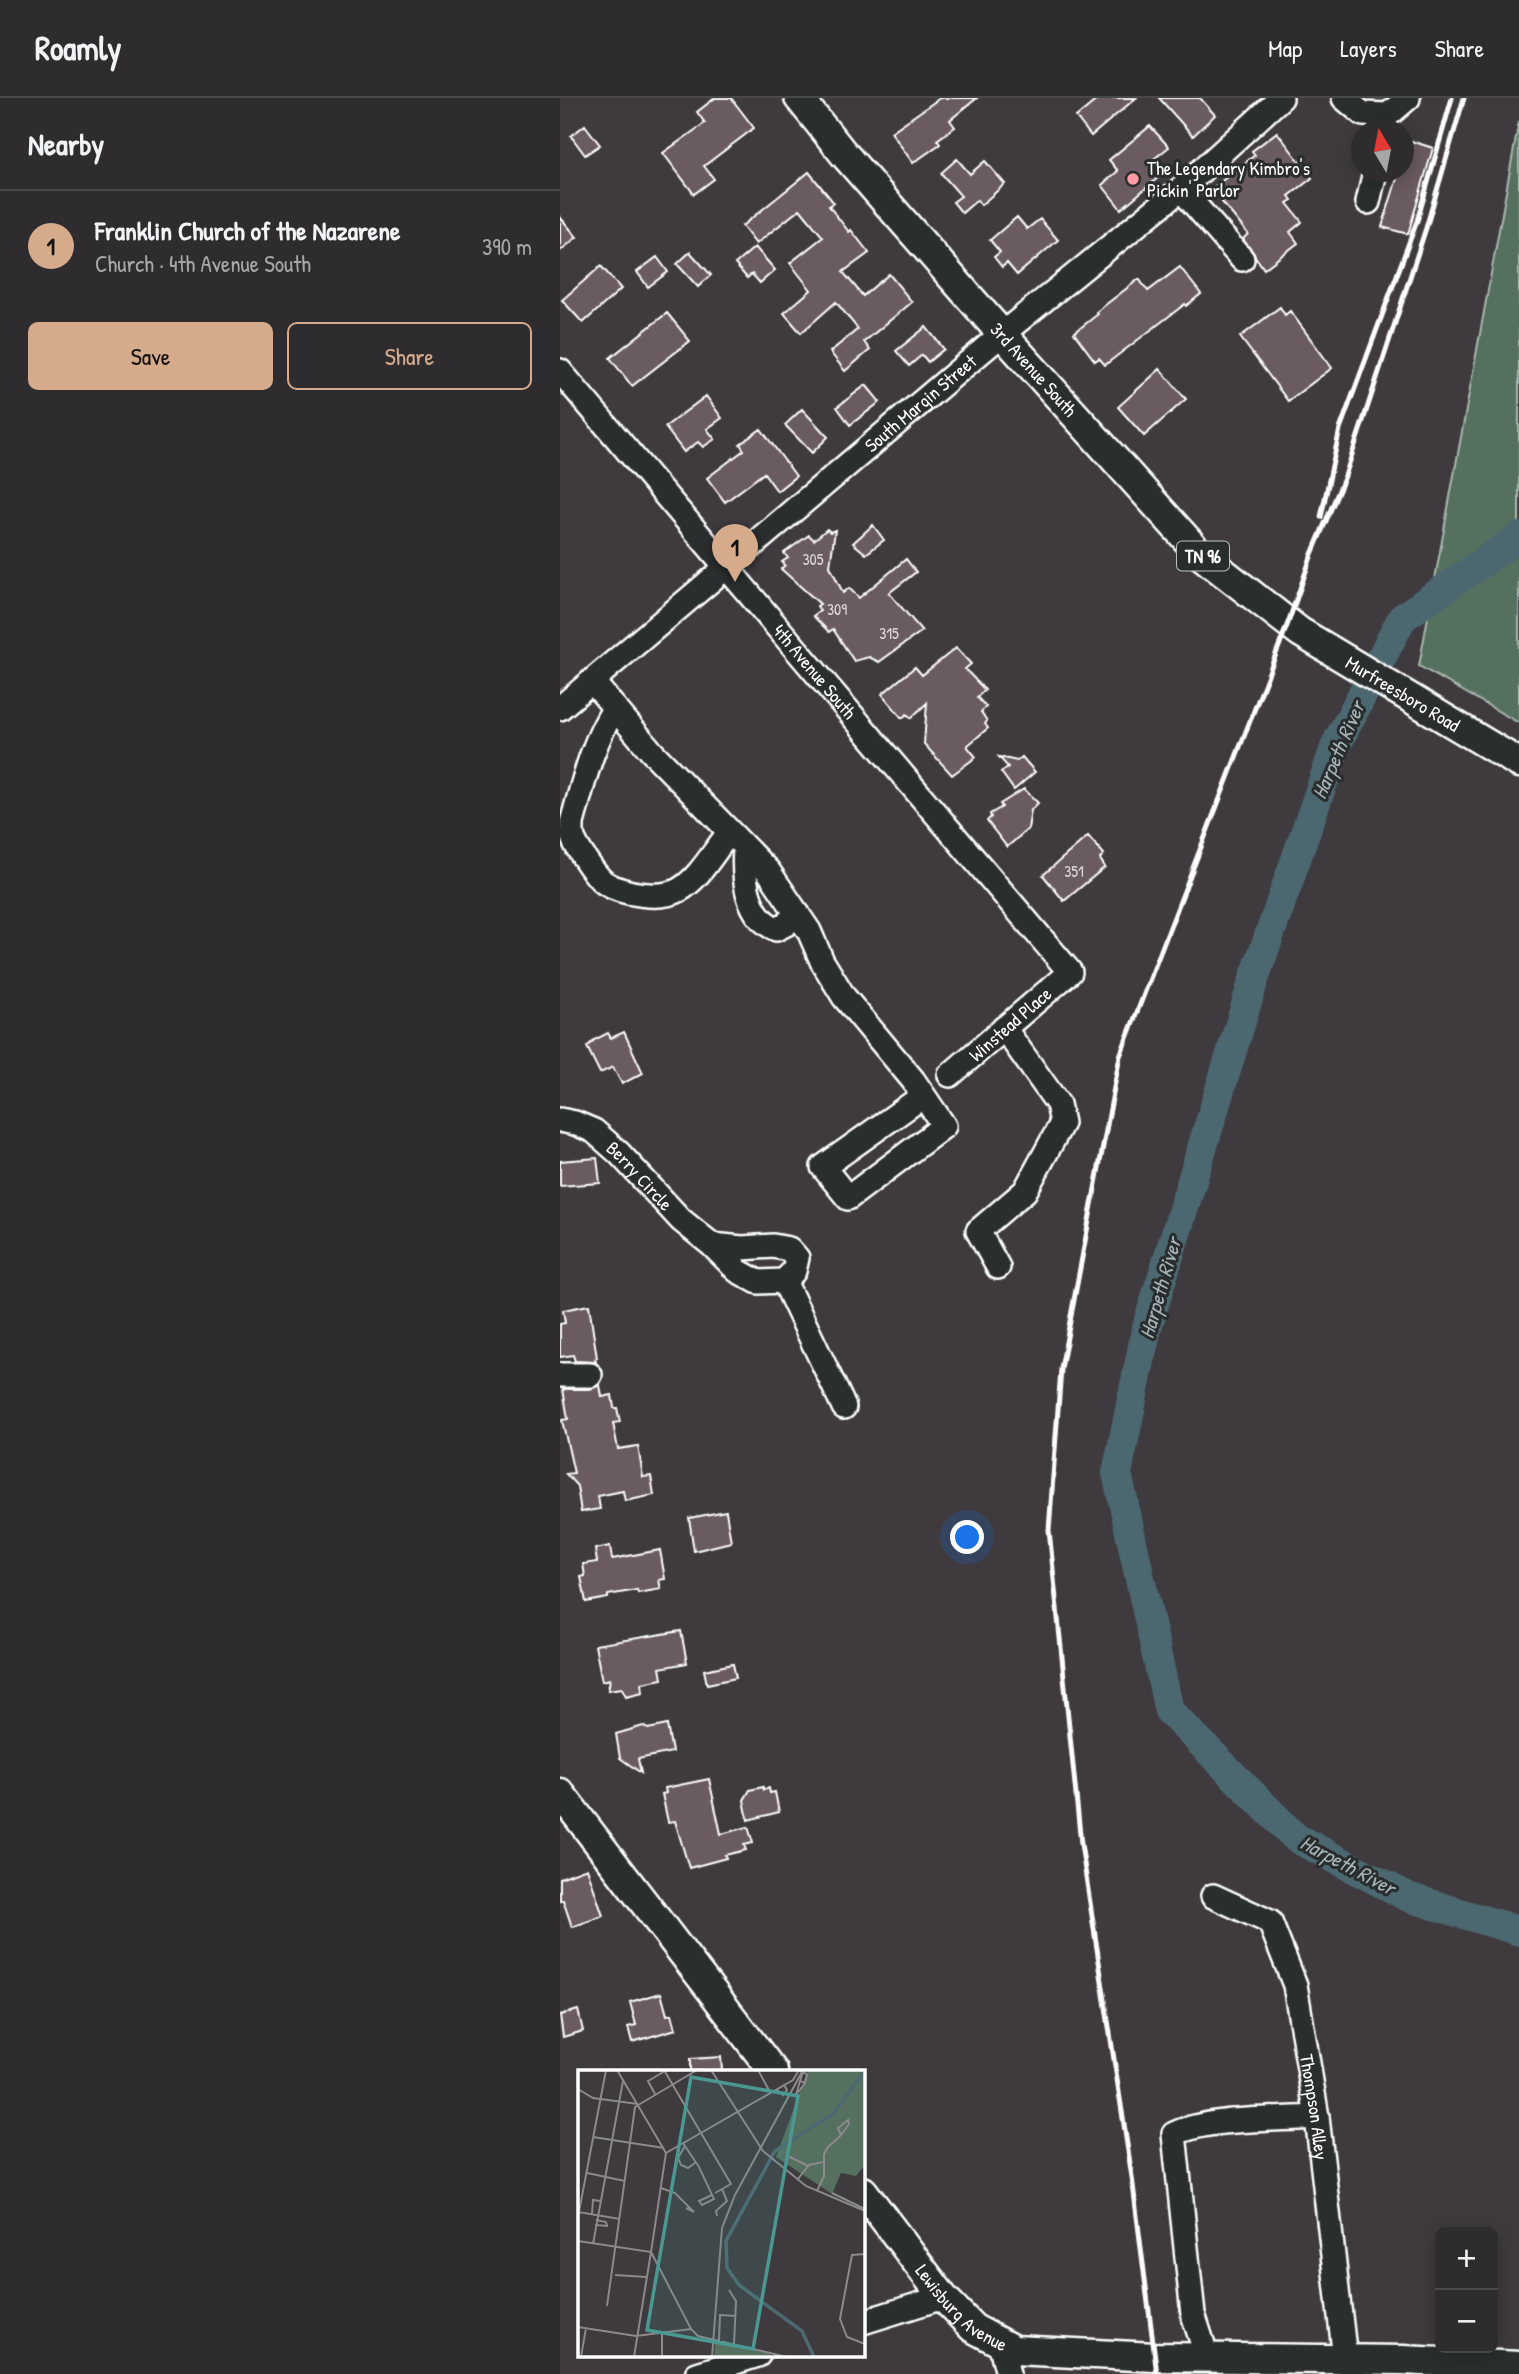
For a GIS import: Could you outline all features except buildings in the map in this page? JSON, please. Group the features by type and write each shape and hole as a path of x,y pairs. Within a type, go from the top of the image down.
{"main road":[{"name":"3rd Avenue South","path":"799,98 844,154 1002,334 1201,555 1294,627"},
{"name":"Murfreesboro Road","path":"1294,627 1519,763"},
{"path":"560,1793 772,2070"},
{"name":"Lewisburg Avenue","path":"864,2192 943,2297 973,2328 1014,2350 1519,2366"}],"street":[{"path":"1344,98 1363,114 1377,119"},
{"path":"1389,119 1408,98"},
{"name":"South Margin Street","path":"560,708 1002,334 1181,189 1273,101"},
{"path":"1368,202 1373,182"},
{"path":"1181,189 1242,259"},
{"name":"4th Avenue South","path":"560,371 1070,972"},
{"path":"592,681 652,752 769,872 809,931 822,961 844,997 913,1080 944,1126 848,1198 823,1167 923,1096"},
{"path":"615,708 595,747 572,823 576,845 603,882 636,894 671,894 694,880 713,852 737,841"},
{"path":"737,841 746,888 753,906 768,925 776,929 786,925 798,914"},
{"name":"Winstead Place","path":"950,1075 1070,972"},
{"path":"998,1267 978,1231 1024,1191 1062,1123 1058,1104 1004,1028"},
{"name":"Berry Circle","path":"560,1120 594,1131 619,1153 681,1220 738,1271 758,1282 784,1281"},
{"path":"712,1245 742,1248 773,1246 789,1249 797,1258 794,1271 784,1281 844,1407"},
{"path":"560,1375 590,1375"},
{"name":"Thompson Alley","path":"1213,1896 1270,1922 1295,1985 1317,2117 1345,2359"},
{"path":"1207,2357 1193,2314 1174,2134 1187,2127 1317,2117"},
{"path":"864,2322 943,2297"},
{"path":"1000,2342 1008,2374"},
{"path":"696,2374 755,2356"}],"green space":[{"path":"1519,121 1519,723 1419,666"},
{"path":"1172,2369 1318,2374 1173,2374"}],"waterway":[{"name":"Harpeth River","path":"1519,537 1402,618 1336,745 1254,979 1147,1327 1117,1473 1169,1711 1296,1838 1408,1897 1519,1931"}],"railway":[{"path":"1321,517 1340,429 1417,221 1452,98"},
{"path":"1157,2374 1132,2177 1081,1844 1049,1530 1061,1369 1120,1056 1288,623 1312,554 1345,476 1426,228 1464,98"}],"place":[{"name":"The Legendary Kimbro's Pickin' Parlor","path":"1133,179"},
{"name":"Franklin Church of the Nazarene","path":"735,582"}]}
